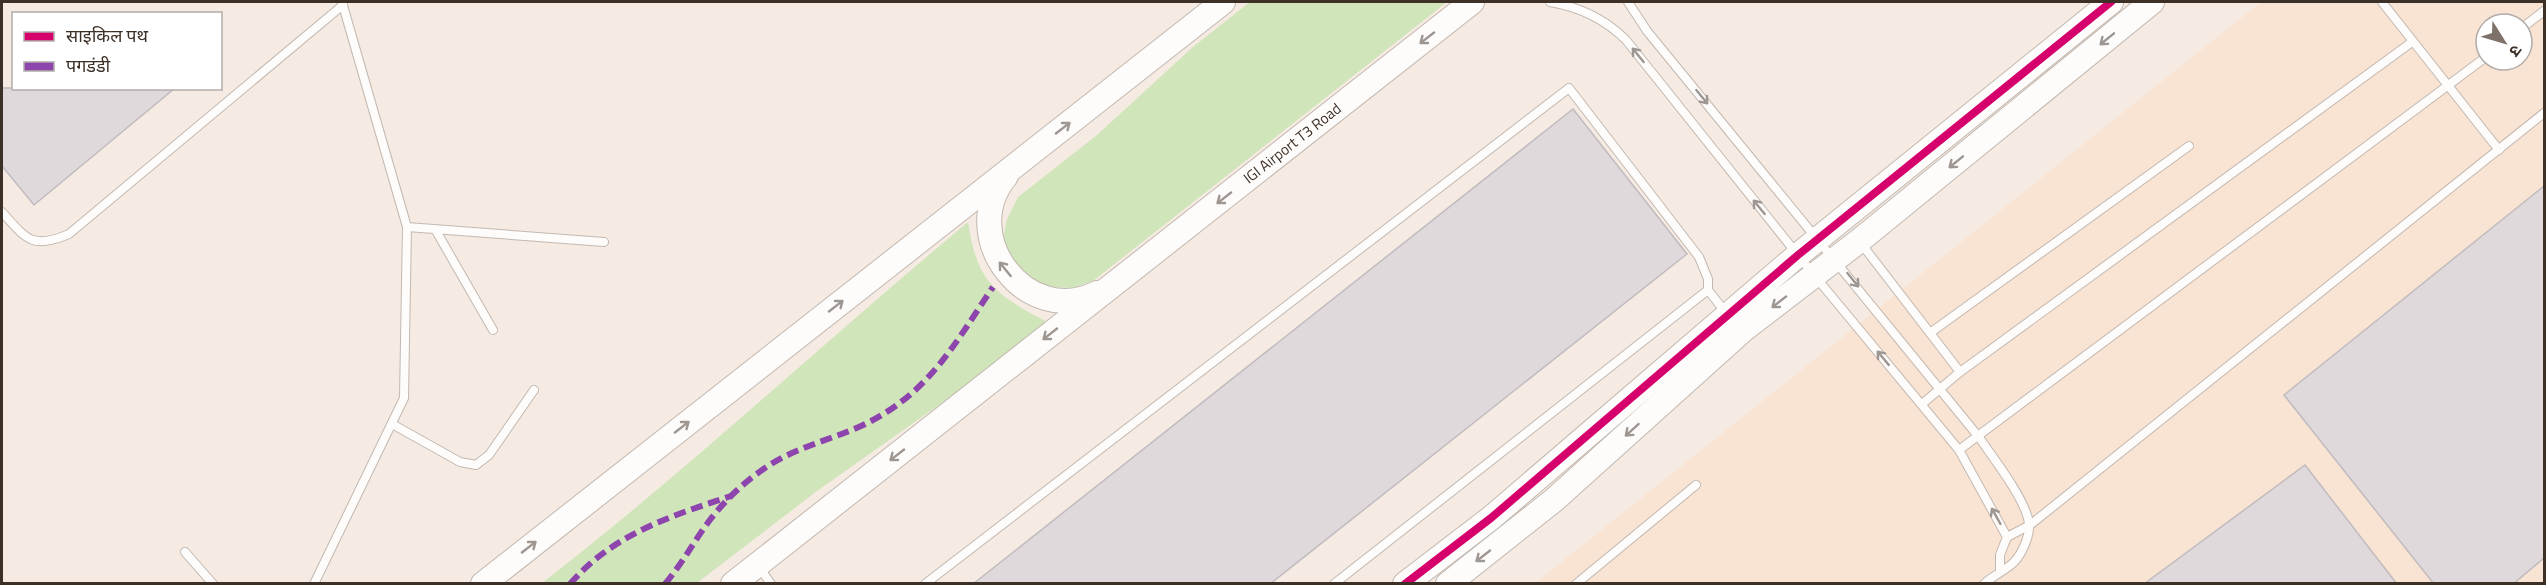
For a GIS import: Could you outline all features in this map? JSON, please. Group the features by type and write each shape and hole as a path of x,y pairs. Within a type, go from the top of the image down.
{"main road":[{"path":"483,584 1223,2"},
{"name":"IGI Airport T3 Road","path":"1113,285 1473,2"},
{"path":"1405,584 1491,518 1798,255 2111,2"},
{"path":"1448,584 1554,500 1743,330 1859,241 2152,2"},
{"path":"1017,164 1000,184 990,209 990,236 998,261 1015,282 1037,296 1063,301 1089,297 1113,285"},
{"path":"733,584 764,574 1113,285"}],"lane":[{"path":"1550,2 1581,10 1604,22 1620,34 1814,275 1959,450 2007,537"},
{"path":"1628,2 1647,31 1978,436 2021,501 2030,525 2023,548 2013,564 2000,570 1984,584"},
{"path":"2382,2 2499,150"},
{"path":"2,212 20,232 35,241 49,242 69,234 343,3 407,226 404,398 314,584"},
{"path":"1922,404 1960,372 2412,42"},
{"path":"1959,450 2474,66"},
{"path":"925,584 1569,88 1700,257 1708,279 1708,290 1728,315"},
{"path":"2000,570 2000,555 2007,537 2030,525 2544,113"},
{"path":"1930,333 2189,146"},
{"path":"407,226 604,242"},
{"path":"435,229 493,330"},
{"path":"1859,241 1960,372"},
{"path":"1334,584 1708,290"},
{"path":"392,424 460,462 476,465 489,454 534,390"},
{"path":"1576,584 1696,485"},
{"path":"185,552 213,584"}],"shaded area":[{"path":"2261,2 2544,2 2544,583 1534,584"}],"green space":[{"path":"1250,2 1447,2 1093,281 1072,288 1053,287 1037,282 1016,267 1006,251 1004,234 1007,219 1018,197 1097,135 1194,46"},
{"path":"968,222 977,259 991,284 1014,303 1047,322 970,383 817,491 697,583 541,584 650,496"}],"building":[{"path":"2,88 12,88 12,90 173,90 34,205 2,166"},
{"path":"1573,109 1687,254 1270,584 973,584"},
{"path":"2544,186 2544,558 2513,584 2434,584 2284,395"},
{"path":"2305,465 2397,584 2144,584"}],"marked path":[{"path":"665,584 716,513 750,479 782,458 861,426 884,414 922,384 952,348 993,287"},
{"path":"570,584 587,567 624,539 665,519 731,496"}],"cycle path":[{"path":"1405,584 1491,518 1798,255 2111,2"}]}
